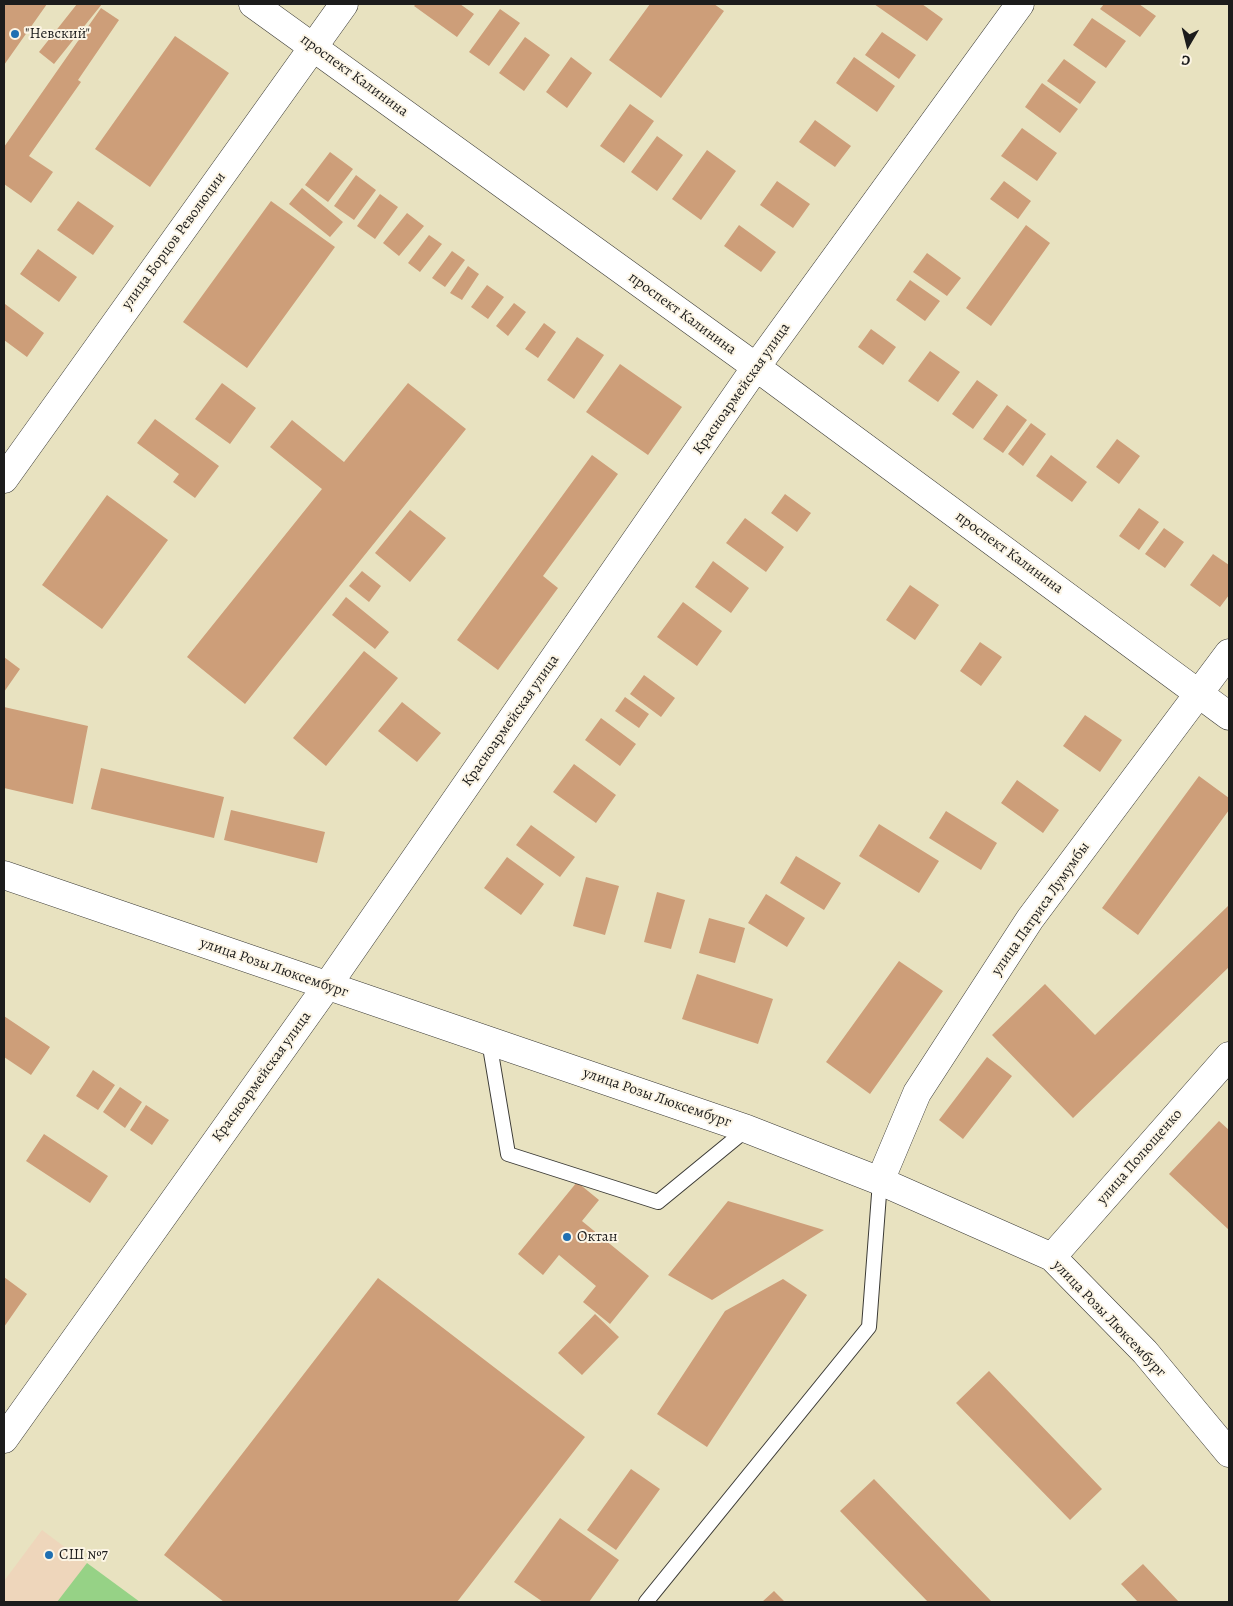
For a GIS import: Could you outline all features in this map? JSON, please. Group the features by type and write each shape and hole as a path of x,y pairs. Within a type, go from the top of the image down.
{"street":[{"name":"проспект Калинина","path":"253,4 756,367 1229,716"},
{"name":"улица Борцов Революции","path":"4,479 344,4"},
{"name":"Красноармейская улица","path":"4,1439 327,986 756,367 1020,4"},
{"name":"улица Патриса Лумумбы","path":"880,1181 917,1093 1030,919 1229,653"},
{"name":"улица Розы Люксембург","path":"4,875 746,1129 880,1181 1052,1257 1145,1352 1229,1453"},
{"name":"улица Полющенко","path":"1052,1257 1229,1056"}],"lane":[{"path":"489,1041 508,1154 658,1202 746,1129"},
{"path":"646,1602 869,1327 880,1181"}],"shaded area":[{"name":"СШ №7","path":"42,1530 138,1602 4,1602 4,1581"}],"green space":[{"path":"87,1563 140,1602 57,1602"}],"building":[{"name":"\"Невский\"","path":"4,4 47,4 4,65"},
{"path":"77,4 102,4 54,64 39,52"},
{"path":"416,4 460,4 474,14 457,37 414,6"},
{"path":"650,4 714,4 724,11 661,98 609,60"},
{"path":"874,4 922,4 943,19 927,41"},
{"path":"1104,4 1139,4 1156,16 1140,37 1100,9"},
{"path":"101,8 119,20 78,80 81,82 29,156 53,172 31,203 4,184 4,147"},
{"path":"500,9 520,23 489,66 469,52"},
{"path":"1092,18 1126,41 1106,68 1073,45"},
{"path":"882,32 916,55 899,79 865,55"},
{"path":"175,36 229,73 150,187 95,149"},
{"path":"525,37 550,55 524,91 499,73"},
{"path":"571,57 592,73 567,108 546,92"},
{"path":"854,57 895,86 877,112 836,83"},
{"path":"1064,59 1096,82 1080,104 1047,81"},
{"path":"1042,83 1078,109 1060,133 1025,107"},
{"path":"630,104 654,121 624,163 600,146"},
{"path":"815,120 851,146 835,167 799,142"},
{"path":"1022,128 1057,153 1037,181 1001,156"},
{"path":"657,136 683,155 657,191 631,172"},
{"path":"707,150 736,171 701,220 672,199"},
{"path":"330,152 353,169 328,202 305,185"},
{"path":"356,175 376,190 354,220 334,206"},
{"path":"777,181 810,204 793,228 760,205"},
{"path":"1004,181 1031,201 1018,219 990,199"},
{"path":"302,188 343,222 330,237 289,204"},
{"path":"380,194 398,207 375,239 357,226"},
{"path":"78,201 114,226 93,255 57,230"},
{"path":"271,201 335,247 247,368 183,322"},
{"path":"407,213 424,226 399,256 383,243"},
{"path":"739,225 776,252 761,272 724,246"},
{"path":"1026,225 1050,243 991,326 966,308"},
{"path":"429,235 442,244 420,272 408,263"},
{"path":"38,249 77,277 59,302 20,274"},
{"path":"452,251 465,260 445,287 432,278"},
{"path":"927,253 961,278 947,296 913,272"},
{"path":"468,266 479,274 462,300 450,293"},
{"path":"910,280 940,301 925,321 896,300"},
{"path":"487,285 504,297 488,319 471,307"},
{"path":"514,303 526,312 508,336 496,326"},
{"path":"5,304 44,333 27,357 4,340"},
{"path":"544,323 556,332 538,358 525,349"},
{"path":"871,329 896,347 883,365 858,347"},
{"path":"577,337 604,355 574,399 547,380"},
{"path":"930,351 960,372 938,402 908,381"},
{"path":"620,364 682,407 648,455 586,412"},
{"path":"977,380 998,395 973,429 952,414"},
{"path":"222,383 256,408 230,444 195,419"},
{"path":"408,383 466,429 245,704 187,657 322,489 270,447 292,420 344,462"},
{"path":"1007,405 1027,420 1003,453 983,439"},
{"path":"155,419 219,466 195,498 173,482 179,474 137,443"},
{"path":"1031,423 1046,434 1023,466 1008,454"},
{"path":"1117,439 1140,456 1119,484 1096,467"},
{"path":"592,455 618,474 543,576 558,588 498,670 457,640"},
{"path":"1051,455 1087,482 1072,502 1036,476"},
{"path":"785,494 811,513 797,532 771,513"},
{"path":"107,495 168,540 102,629 42,585"},
{"path":"1139,508 1159,522 1139,550 1119,536"},
{"path":"410,510 446,538 410,582 375,553"},
{"path":"745,518 784,547 766,572 726,543"},
{"path":"1164,528 1184,542 1165,568 1145,554"},
{"path":"1213,554 1229,565 1229,595 1220,607 1190,585"},
{"path":"713,561 749,588 731,613 695,587"},
{"path":"362,571 381,586 369,602 349,586"},
{"path":"910,585 939,605 915,640 886,620"},
{"path":"346,597 389,632 375,649 332,615"},
{"path":"683,602 722,631 697,666 657,637"},
{"path":"980,642 1002,657 981,686 960,671"},
{"path":"364,651 398,678 326,766 293,738"},
{"path":"4,657 20,669 4,692"},
{"path":"644,675 675,698 661,717 630,694"},
{"path":"625,697 649,714 639,728 615,711"},
{"path":"402,702 441,733 417,762 378,731"},
{"path":"4,707 88,726 73,804 4,788"},
{"path":"1085,715 1122,740 1100,772 1063,746"},
{"path":"601,718 636,744 620,766 585,740"},
{"path":"574,764 616,795 596,823 553,792"},
{"path":"101,768 224,797 214,838 91,809"},
{"path":"1199,776 1229,798 1229,810 1138,935 1102,908"},
{"path":"1017,780 1059,810 1043,833 1001,803"},
{"path":"231,810 325,832 317,863 224,840"},
{"path":"946,811 997,843 981,870 929,838"},
{"path":"879,824 939,861 919,893 859,856"},
{"path":"531,825 575,857 560,877 516,845"},
{"path":"796,856 841,883 824,910 780,883"},
{"path":"507,857 544,884 521,915 484,888"},
{"path":"586,877 619,886 605,935 573,926"},
{"path":"657,892 685,900 671,949 644,942"},
{"path":"766,894 805,918 787,947 748,923"},
{"path":"1229,905 1229,967 1073,1118 992,1035 1045,984 1095,1035"},
{"path":"709,918 745,928 735,963 699,953"},
{"path":"899,961 943,991 870,1094 826,1062"},
{"path":"697,974 773,999 758,1044 682,1019"},
{"path":"4,1016 50,1047 31,1075 4,1057"},
{"path":"987,1057 1012,1076 963,1139 939,1120"},
{"path":"93,1070 115,1085 98,1110 76,1096"},
{"path":"120,1087 142,1102 125,1128 103,1112"},
{"path":"146,1105 169,1120 152,1145 130,1130"},
{"path":"1219,1121 1229,1130 1229,1230 1169,1174"},
{"path":"44,1134 108,1176 90,1203 26,1161"},
{"name":"Октан","path":"577,1182 599,1200 582,1221 649,1276 610,1324 583,1302 596,1286 559,1255 543,1275 518,1254"},
{"path":"728,1201 824,1230 712,1300 668,1275"},
{"path":"4,1277 27,1294 4,1327"},
{"path":"378,1278 585,1437 457,1602 224,1602 164,1555"},
{"path":"783,1279 807,1295 707,1447 657,1414 725,1311"},
{"path":"595,1314 619,1337 582,1375 558,1353"},
{"path":"989,1371 1102,1489 1070,1520 956,1403"},
{"path":"631,1469 660,1489 616,1550 587,1530"},
{"path":"874,1479 992,1602 928,1602 840,1511"},
{"path":"560,1518 619,1560 589,1602 543,1602 514,1582"},
{"path":"1143,1564 1179,1602 1138,1602 1121,1584"},
{"path":"774,1591 785,1602 762,1602"}],"place":[{"name":"\"Невский\"","path":"15,34"},
{"name":"Октан","path":"567,1237"},
{"name":"СШ №7","path":"49,1555"}]}
